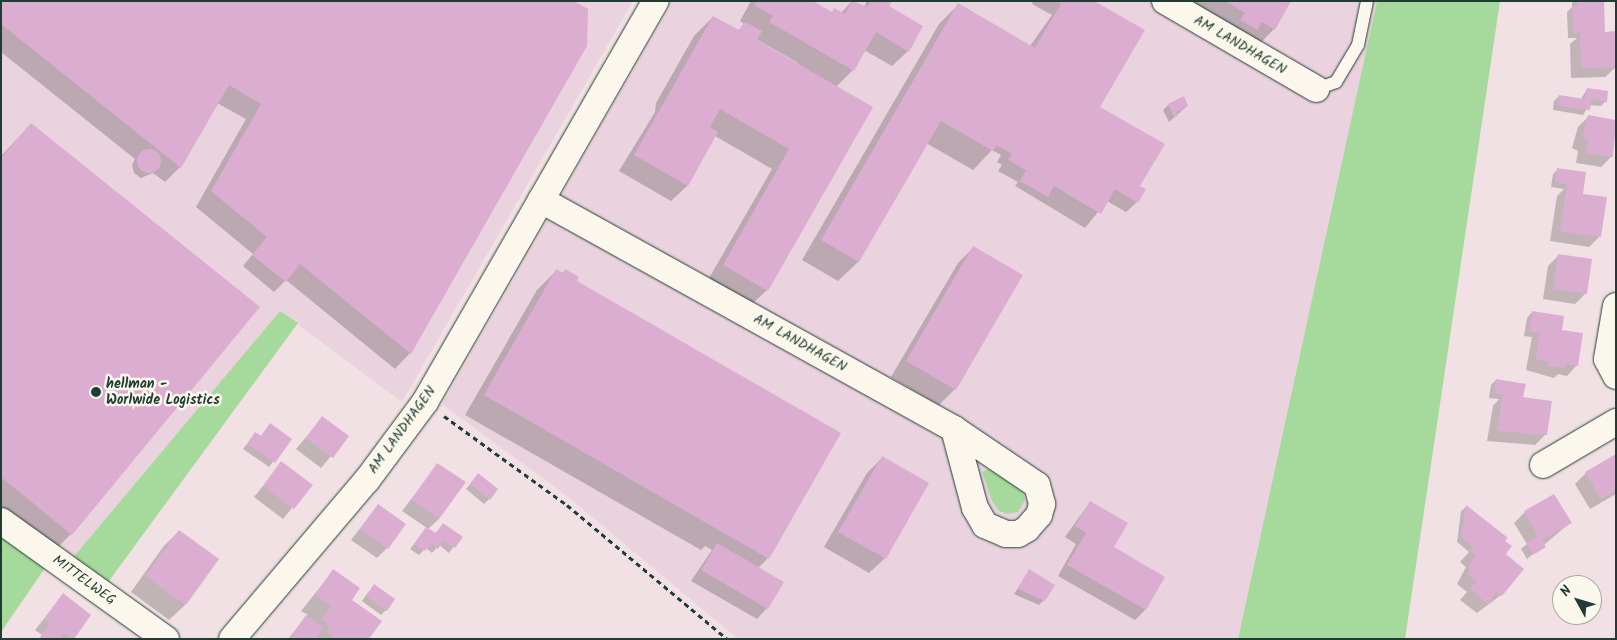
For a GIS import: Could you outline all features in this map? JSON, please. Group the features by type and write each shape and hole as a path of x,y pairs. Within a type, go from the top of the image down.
{"street":[{"name":"AM LANDHAGEN","path":"232,639 367,480 425,402 656,1"},
{"name":"AM LANDHAGEN","path":"1164,1 1316,89"},
{"name":"AM LANDHAGEN","path":"541,200 954,429"},
{"path":"1616,306 1607,359 1616,376"},
{"path":"1543,464 1616,422"},
{"name":"MITTELWEG","path":"1,521 166,639"}],"lane":[{"path":"1316,89 1336,82 1358,45 1367,1"}],"path":[{"path":"425,402 567,505 727,639"}],"shaded area":[{"path":"1,1 633,1 402,402 280,311 71,560 1,509"},
{"path":"673,1 1377,1 1238,639 738,639 572,500 442,404"}],"green space":[{"path":"1377,1 1500,1 1405,639 1238,639"},
{"path":"280,311 298,323 106,585 71,560"},
{"path":"988,469 1022,489 1025,500 1018,512 1008,514 999,511 992,501 982,472"},
{"path":"1,535 45,568 1,632"}],"building":[{"path":"1,1 574,1 588,9 587,46 411,354 300,264 286,282 252,255 267,237 211,191 261,104 229,85 181,168 1,24"},
{"path":"757,1 813,1 832,12 834,8 845,14 852,1 867,7 871,1 892,1 889,6 923,26 909,52 876,32 854,71 769,22 773,16 754,5"},
{"path":"1056,1 1094,1 1145,30 1100,107 1165,144 1140,186 1146,189 1138,203 1115,189 1101,214 1054,186 1048,197 1020,181 1026,170 1008,160 1012,154 996,145 993,151 941,121 859,262 821,240 958,3 1035,48 1061,4"},
{"path":"1225,1 1291,1 1275,30 1262,22 1257,30 1240,20 1245,13"},
{"path":"1577,1 1604,1 1605,32 1616,31 1616,67 1581,68 1580,33 1573,34 1572,6 1577,6"},
{"path":"713,16 739,30 745,22 762,31 757,40 873,107 768,291 723,265 789,149 720,109 710,127 718,132 688,186 634,155"},
{"path":"1587,88 1608,91 1607,102 1592,99 1590,110 1558,106 1559,95 1585,99"},
{"path":"1184,96 1188,106 1176,112 1178,116 1174,117 1168,104"},
{"path":"1588,115 1616,120 1613,157 1586,153 1588,141 1582,137"},
{"name":"hellman - Worlwide Logistics","path":"31,123 260,307 72,535 1,477 1,158"},
{"path":"149,149 158,152 161,161 158,170 149,173 140,170 137,161 140,152"},
{"path":"1557,168 1586,172 1583,194 1607,197 1601,237 1560,231 1567,184 1555,182"},
{"path":"973,246 1023,275 956,390 906,361"},
{"path":"1558,254 1592,259 1587,294 1553,289"},
{"path":"556,269 563,273 565,269 579,277 577,281 841,433 769,559 484,395"},
{"path":"1532,311 1564,316 1562,330 1583,333 1578,366 1566,364 1565,368 1547,366 1548,361 1536,360 1539,333 1529,331"},
{"path":"1496,379 1526,384 1523,397 1552,401 1547,435 1497,431 1503,395 1494,393"},
{"path":"322,416 349,436 333,458 306,438"},
{"path":"270,423 292,439 275,463 247,444 255,432 261,436"},
{"path":"1616,454 1616,491 1601,499 1585,472"},
{"path":"882,456 929,483 886,559 838,532"},
{"path":"281,461 313,485 294,509 263,486"},
{"path":"437,463 466,482 439,519 411,500"},
{"path":"478,473 498,489 490,500 470,484"},
{"path":"1554,494 1572,523 1542,540 1546,547 1533,555 1526,543 1538,536 1524,511"},
{"path":"1090,501 1128,523 1114,547 1165,577 1146,610 1067,565 1086,533 1075,526"},
{"path":"378,504 406,524 388,549 360,529"},
{"path":"1466,505 1508,538 1505,541 1512,546 1506,554 1524,569 1502,596 1497,592 1488,604 1470,589 1477,581 1467,573 1470,569 1468,567 1476,556 1470,551 1474,547 1461,537"},
{"path":"443,523 463,537 455,548 444,541 438,549 431,544 425,551 414,544 426,527 436,533"},
{"path":"179,530 219,559 186,605 145,576"},
{"path":"717,543 784,582 768,609 701,570"},
{"path":"333,569 360,588 352,600 382,621 369,639 336,639 326,632 330,626 321,619 331,606 315,595"},
{"path":"1029,569 1055,585 1045,601 1018,589"},
{"path":"374,584 395,599 387,611 366,596"},
{"path":"63,593 91,615 74,639 63,633 59,639 39,639 50,623 44,619"},
{"path":"306,615 323,627 317,639 295,639 291,636"}],"place":[{"name":"hellman - Worlwide Logistics","path":"96,392"}]}
